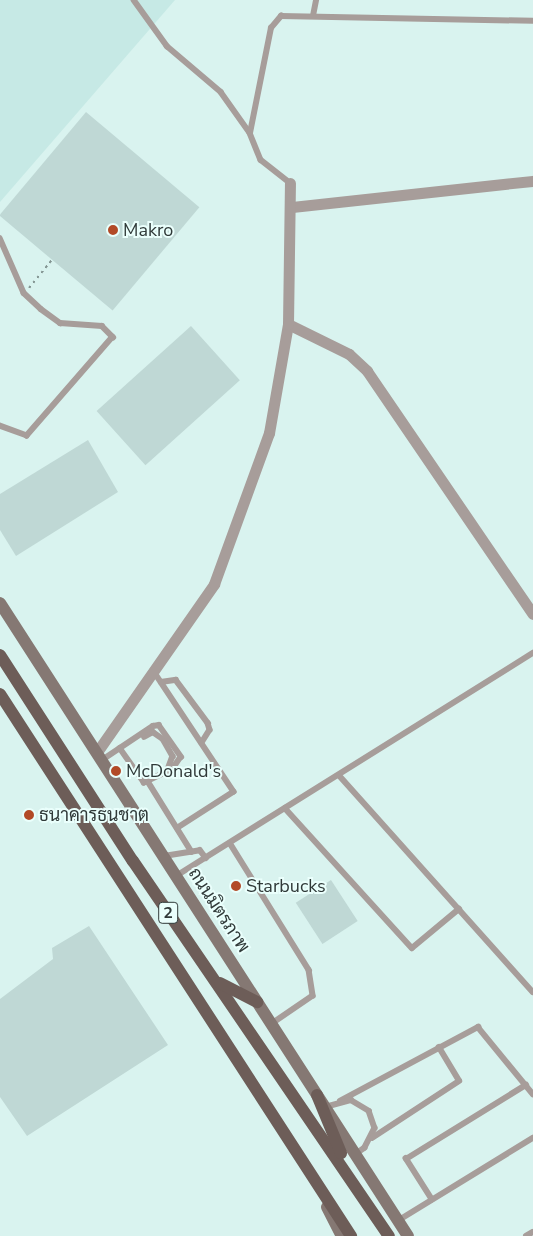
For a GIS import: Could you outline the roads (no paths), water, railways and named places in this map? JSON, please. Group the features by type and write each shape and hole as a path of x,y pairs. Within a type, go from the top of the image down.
{"main road":[{"name":"ถนนมิตรภาพ","path":"0,603 408,1236"},
{"name":"2","path":"0,655 209,973 389,1236"},
{"name":"2","path":"0,694 350,1236"},
{"path":"209,973 232,992 257,1002"},
{"path":"317,1095 351,1178"},
{"name":"2","path":"314,1181 342,1236"}],"street":[{"path":"292,207 533,181"},
{"path":"99,756 152,669 221,569 269,434 288,324 292,207 290,183"},
{"path":"288,324 349,354 367,371 533,614"}],"lane":[{"path":"134,0 167,46 221,92 250,133 262,160 290,183"},
{"path":"313,16 316,0"},
{"path":"250,133 271,28 281,16 533,21"},
{"path":"0,238 24,293 60,323 102,326 113,336 27,436 0,426"},
{"path":"176,876 533,653"},
{"path":"152,669 234,792 178,828"},
{"path":"161,682 176,680 208,723 210,730 202,744"},
{"path":"99,756 120,749 153,726 164,726 181,757 165,774 149,783"},
{"path":"120,749 139,780 149,783 192,852"},
{"path":"339,774 533,992"},
{"path":"285,808 412,948 459,908"},
{"path":"230,844 309,970 313,996 272,1024"},
{"path":"164,856 205,850 206,858"},
{"path":"325,1107 340,1101 478,1027 533,1094"},
{"path":"355,1155 372,1138 459,1081 439,1048"},
{"path":"432,1200 406,1159 526,1085"},
{"path":"340,1101 360,1102 369,1110 375,1128 372,1138"},
{"path":"398,1221 533,1138"},
{"path":"526,1236 533,1232"}],"place":[{"name":"Makro","path":"113,230"},
{"name":"McDonald's","path":"116,771"},
{"name":"ธนาคารธนชาต","path":"29,815"},
{"name":"Starbucks","path":"236,886"}]}
